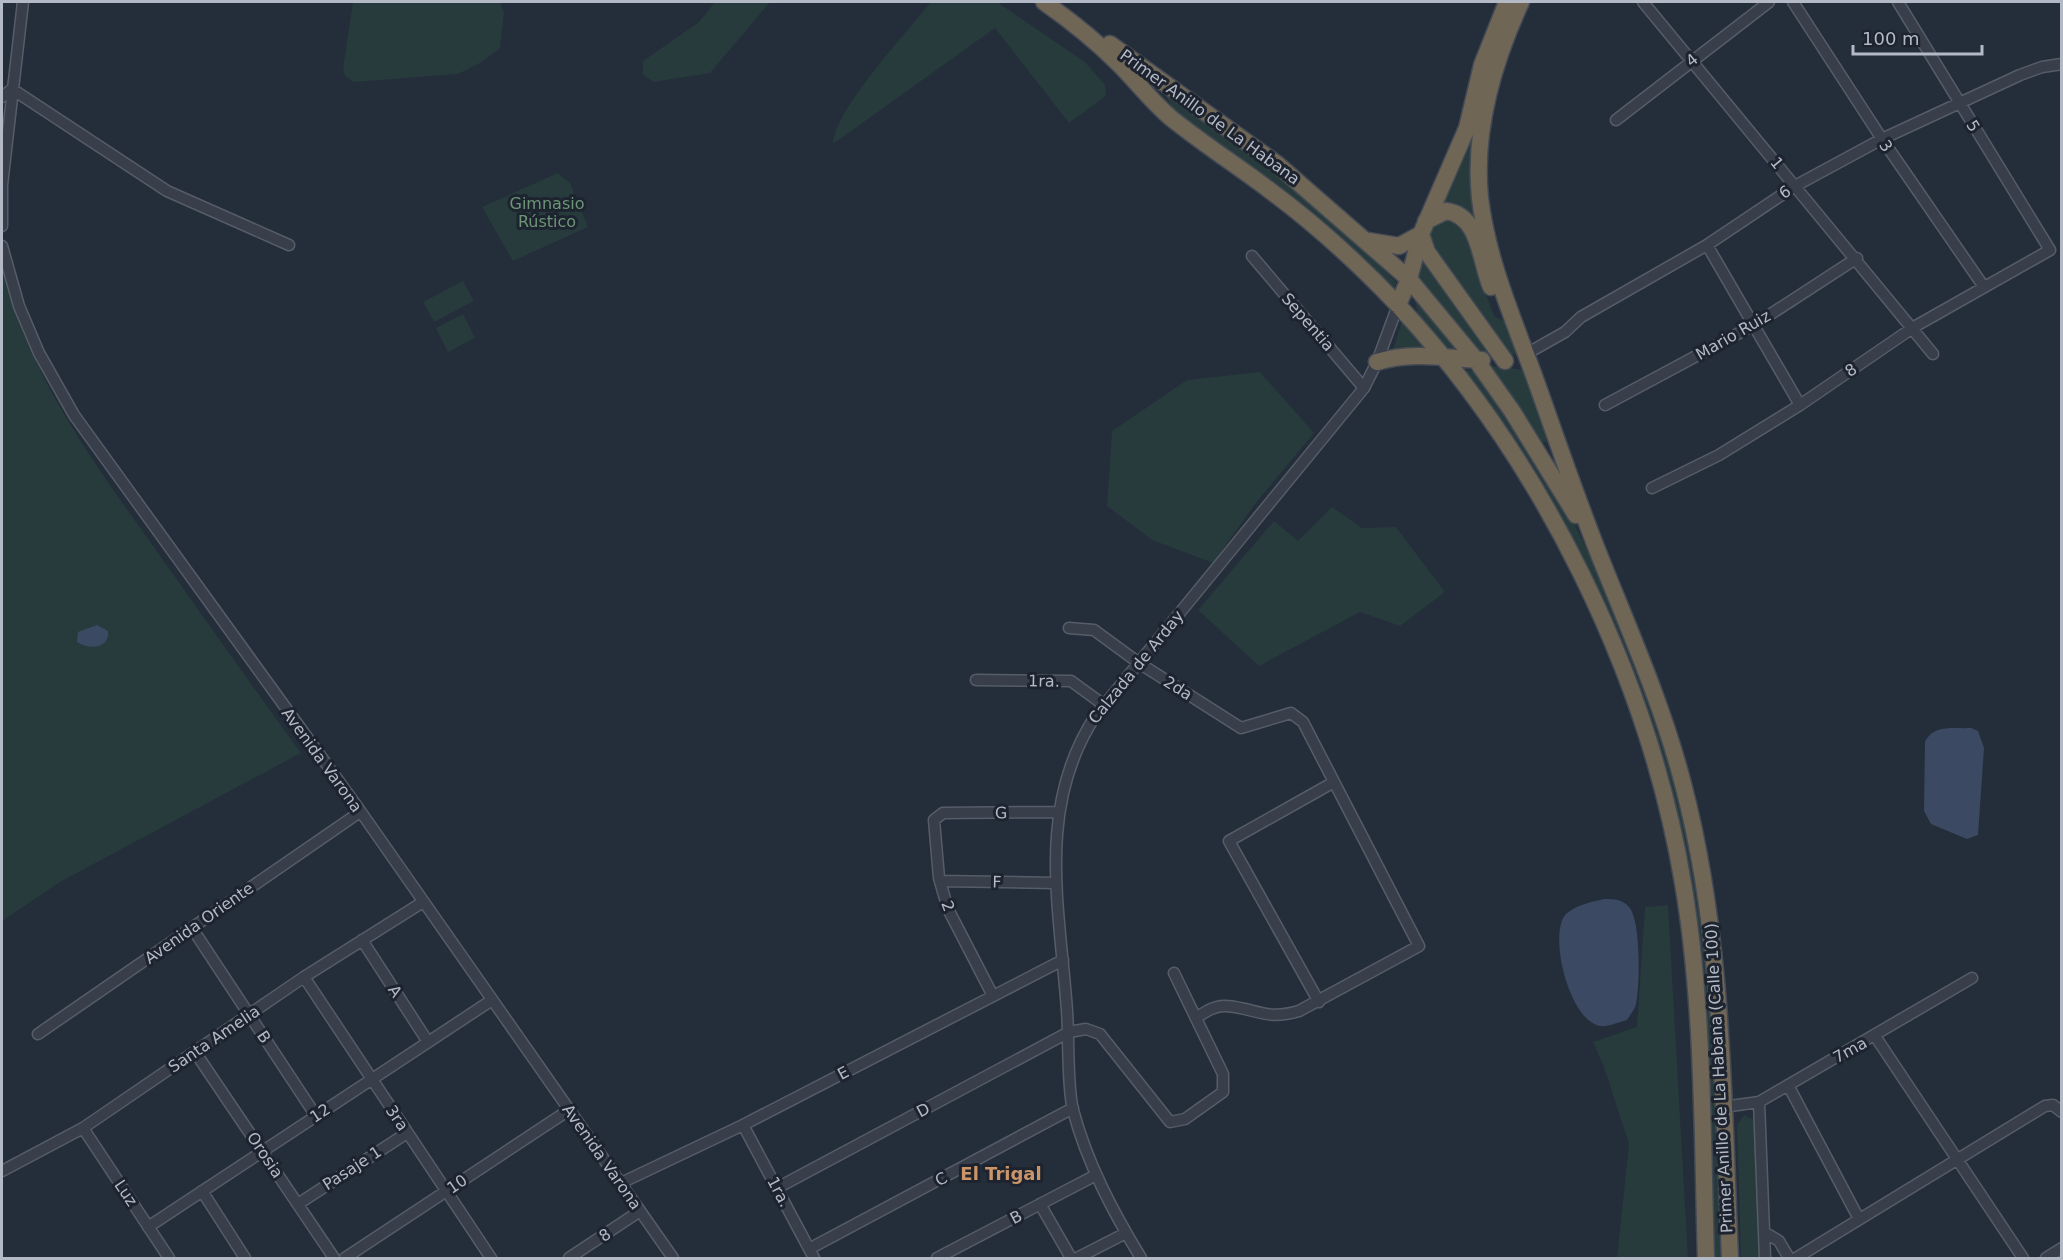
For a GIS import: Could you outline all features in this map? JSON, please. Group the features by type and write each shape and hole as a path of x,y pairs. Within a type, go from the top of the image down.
{"highway":[{"path":"1398,305 1409,279 1424,228 1467,128 1482,65 1507,2"},
{"path":"1521,2 1501,48 1488,92 1482,127 1480,198 1499,280 1599,555"},
{"name":"Primer Anillo de La Habana","path":"1047,3 1154,74 1277,164 1409,279 1476,360 1557,480 1599,555"},
{"name":"Primer Anillo de La Habana","path":"1047,3 1105,50 1170,117 1302,215 1398,305 1422,333"},
{"path":"1136,83 1154,74"},
{"path":"1365,240 1388,246 1400,246 1446,211 1464,219 1472,230 1495,297 1513,320"},
{"path":"1424,228 1427,252 1505,361"},
{"path":"1409,279 1412,314 1422,333 1441,356"},
{"path":"1377,362 1402,356 1441,356 1505,361 1526,354"},
{"name":"Primer Anillo de La Habana (Calle 100)","path":"1441,356 1470,393 1538,494 1575,561 1603,620 1635,702 1675,837 1684,889 1697,1018 1706,1258"},
{"name":"Primer Anillo de La Habana (Calle 100)","path":"1599,555 1648,674 1683,781 1695,831 1714,951 1730,1258"}],"street":[{"path":"2,226 2,185 23,2"},
{"name":"1","path":"1643,2 1914,327 1933,354"},
{"name":"4","path":"1616,120 1769,2"},
{"name":"3","path":"1793,2 1882,139 1984,287"},
{"name":"5","path":"1898,2 1959,105 2050,250"},
{"name":"6","path":"1526,354 1565,332 1581,317 1707,245 1795,186 1882,139 2020,75 2042,67 2061,64"},
{"path":"2,97 12,89"},
{"path":"12,89 167,191 289,245"},
{"path":"1707,245 1800,405"},
{"name":"Avenida Varona","path":"2,246 19,306 39,353 74,415 360,812 673,1258"},
{"name":"8","path":"1652,488 1719,454 1800,405 1914,327 2050,250"},
{"name":"Sepentia","path":"1252,256 1364,388"},
{"name":"Mario Ruiz","path":"1605,405 1754,325 1857,258"},
{"name":"Calzada de Arday","path":"1141,1258 1096,1175 1072,1108 1064,960 1055,883 1055,842 1062,795 1083,735 1104,705 1364,388 1377,362 1398,305"},
{"name":"2da","path":"1069,628 1094,630 1139,663 1241,728 1290,713 1303,722 1334,782"},
{"name":"1ra.","path":"976,680 1071,681 1104,705"},
{"path":"1196,1018 1211,1009 1225,1006 1255,1014 1284,1016 1318,1002 1419,946 1334,782 1229,841 1318,1002"},
{"name":"Avenida Oriente","path":"38,1034 360,812"},
{"name":"G","path":"944,813 1059,812"},
{"name":"2","path":"944,813 937,817 933,824 940,881 948,909 993,996"},
{"name":"F","path":"940,881 1055,883"},
{"name":"Santa Amelia","path":"2,1171 82,1128 304,977 423,902"},
{"name":"B","path":"192,928 316,1116"},
{"name":"A","path":"362,940 429,1042"},
{"name":"E","path":"621,1183 743,1125 1064,960"},
{"path":"1069,1032 1086,1029 1100,1034 1170,1122 1185,1119 1223,1092 1223,1074 1174,974"},
{"name":"3ra","path":"304,977 491,1258"},
{"name":"7ma","path":"1723,1107 1759,1102 1972,978"},
{"name":"12","path":"148,1227 492,1000"},
{"name":"D","path":"777,1188 1069,1032"},
{"path":"1875,1036 2023,1258"},
{"name":"Orosia","path":"195,1052 334,1258"},
{"path":"1788,1085 1859,1219"},
{"path":"1759,1102 1765,1258"},
{"path":"1796,1258 2045,1106 2052,1106 2061,1112"},
{"name":"C","path":"811,1254 1072,1108"},
{"name":"10","path":"345,1258 569,1110"},
{"name":"1ra.","path":"743,1125 811,1254"},
{"name":"Luz","path":"82,1128 169,1258"},
{"name":"Pasaje 1","path":"298,1204 407,1133"},
{"name":"B","path":"937,1258 1096,1175"},
{"path":"202,1191 246,1258"},
{"path":"1040,1204 1071,1258"},
{"name":"8","path":"569,1258 640,1210"},
{"path":"1764,1232 1779,1241 1789,1258"},
{"path":"1077,1258 1126,1233"},
{"path":"2046,1258 2061,1248"}],"green space":[{"path":"353,2 500,2 504,13 500,48 482,62 458,74 354,82 345,76 343,69"},
{"path":"715,2 770,2 710,73 654,82 643,75 643,61 699,22"},
{"path":"931,2 997,2 1085,62 1105,85 1106,96 1069,123 995,28 833,144 837,129 858,92"},
{"path":"1492,61 1481,240 1438,206"},
{"path":"1158,83 1251,154 1368,254 1396,282 1393,296 1179,119"},
{"name":"Gimnasio Rústico","path":"558,173 570,183 588,227 513,261 482,207"},
{"path":"1445,219 1461,224 1494,316 1509,324 1518,353 1509,356 1429,247 1430,229"},
{"path":"1422,256 1493,354 1479,357 1416,284"},
{"path":"2,269 28,345 87,451 301,753 60,882 2,921"},
{"path":"463,281 474,301 434,322 423,302"},
{"path":"1415,300 1458,348 1458,351 1446,351 1418,316"},
{"path":"463,314 475,338 448,352 436,328"},
{"path":"1402,321 1431,353 1393,350"},
{"path":"1492,366 1526,370 1550,441 1540,443 1489,368"},
{"path":"1469,370 1478,374 1551,483 1597,570 1637,666 1670,765 1692,860 1706,959 1714,1059 1723,1258 1715,1258 1703,1022 1633,678 1466,377 1464,371"},
{"path":"1260,372 1314,433 1255,504 1213,563 1152,540 1107,506 1112,431 1187,380"},
{"path":"1332,507 1362,528 1396,527 1445,592 1400,626 1360,612 1259,666 1198,610 1274,521 1298,541"},
{"path":"1668,905 1688,1258 1617,1258 1629,1144 1604,1067 1593,1042 1637,1027 1645,907"},
{"path":"1744,1115 1755,1120 1759,1258 1741,1258 1737,1125"}],"water":[{"path":"97,625 108,631 106,641 93,647 77,642 78,632"},
{"path":"1971,728 1978,731 1984,748 1978,835 1967,839 1931,824 1924,811 1925,742 1933,732 1939,730"},
{"path":"1604,899 1624,902 1633,914 1638,939 1639,969 1635,1006 1627,1020 1600,1026 1589,1020 1570,993 1560,956 1559,938 1561,924 1566,914 1579,906"}],"district":[{"name":"El Trigal","path":"1001,1173"}]}
